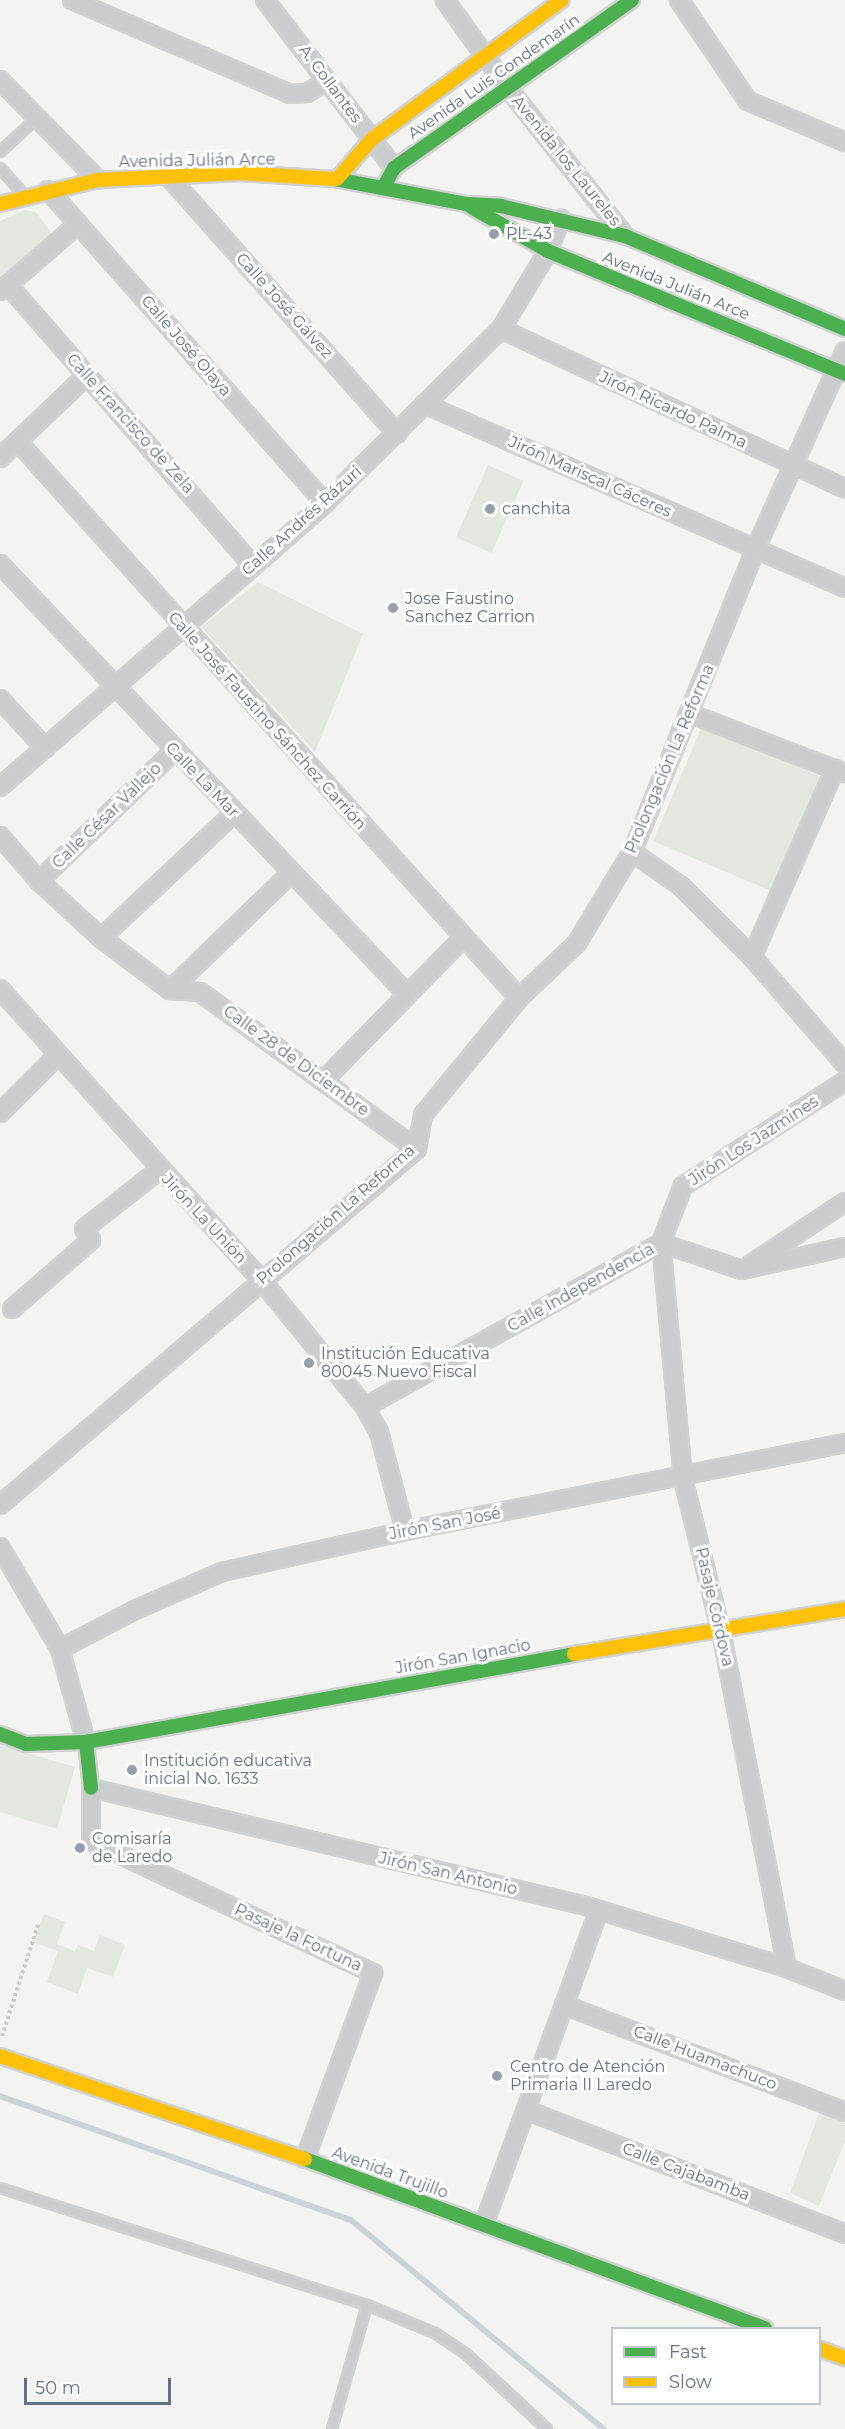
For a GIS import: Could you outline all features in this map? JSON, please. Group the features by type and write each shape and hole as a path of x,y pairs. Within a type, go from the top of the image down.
{"street":[{"path":"72,0 290,94 307,93 327,81"},
{"name":"A. Collantes","path":"266,0 393,168"},
{"name":"Avenida los Laureles","path":"445,0 507,87 625,236"},
{"name":"Avenida Luis Condemarín","path":"337,179 352,158 372,140 562,0"},
{"name":"Avenida Luis Condemarín","path":"383,188 393,168 632,0"},
{"path":"679,0 748,101 845,142"},
{"path":"0,80 98,180"},
{"name":"Avenida Julián Arce","path":"0,204 48,190 98,180 239,173 337,179 466,204 501,206 561,218 625,236 845,329"},
{"name":"Calle José Gálvez","path":"170,178 397,434"},
{"name":"Calle José Olaya","path":"48,190 325,503"},
{"name":"Avenida Julián Arce","path":"466,204 549,251 841,372"},
{"name":"Calle Andrés Rázuri","path":"0,787 325,503 501,329 549,251 561,218"},
{"path":"4,288 78,224"},
{"name":"Calle Francisco de Zela","path":"4,288 159,453 252,565"},
{"name":"Jirón Ricardo Palma","path":"501,329 792,467 845,489"},
{"name":"Prolongación La Reforma","path":"0,1506 261,1280 417,1149 423,1115 519,998 577,943 632,852 691,714 755,550 792,467 841,372 845,351"},
{"path":"0,458 86,376"},
{"name":"Jirón Mariscal Cáceres","path":"424,404 845,588"},
{"name":"Calle José Faustino Sánchez Carrión","path":"18,442 462,939 519,998"},
{"name":"Calle La Mar","path":"0,564 113,687 407,994"},
{"path":"0,699 45,748"},
{"path":"691,714 840,771 752,957"},
{"name":"Calle César Vallejo","path":"39,881 174,751"},
{"path":"101,938 234,813"},
{"path":"0,836 39,881 101,938 170,990 291,873"},
{"path":"632,852 681,886 752,957 845,1064"},
{"path":"323,1081 462,939"},
{"name":"Jirón La Unión","path":"0,989 159,1170 261,1280 365,1407 379,1432 405,1531"},
{"name":"Calle 28 de Diciembre","path":"170,990 200,992 417,1149"},
{"path":"0,1113 58,1055"},
{"name":"Jirón Los Jazmines","path":"661,1243 683,1186 845,1082"},
{"path":"12,1309 92,1240 84,1229 159,1170"},
{"path":"742,1270 845,1202"},
{"name":"Calle Independencia","path":"365,1407 661,1243 742,1270"},
{"name":"Pasaje Córdova","path":"661,1243 683,1478 720,1628 788,1968"},
{"path":"742,1270 845,1247"},
{"name":"Jirón San José","path":"60,1649 135,1610 222,1572 405,1531 683,1478 845,1443"},
{"path":"0,1547 60,1649 86,1742 92,1788"},
{"name":"Jirón San Ignacio","path":"0,1734 26,1744 86,1742 720,1628 845,1609"},
{"name":"Jirón San Antonio","path":"92,1788 599,1910 788,1968 845,1991"},
{"name":"Pasaje la Fortuna","path":"92,1788 91,1841 372,1973 305,2160"},
{"path":"484,2224 599,1910"},
{"name":"Calle Huamachuco","path":"564,2005 845,2112"},
{"name":"Avenida Trujillo","path":"0,2056 305,2160 762,2327"},
{"name":"Calle Cajabamba","path":"526,2110 845,2234"},
{"path":"821,2350 845,2358"}],"lane":[{"path":"0,152 37,118"},
{"path":"0,168 26,196"},
{"path":"0,2188 367,2305 435,2333 466,2354 547,2429"},
{"path":"332,2429 367,2305"}],"path":[{"path":"0,2042 38,1925"}],"shaded area":[{"path":"25,210 36,212 52,234 0,283 0,221"},
{"name":"canchita","path":"488,465 524,481 491,553 456,537"},
{"path":"258,582 363,634 315,752 201,627"},
{"path":"702,726 821,776 772,891 653,841"},
{"path":"0,1745 75,1767 57,1829 0,1812"},
{"path":"44,1914 65,1922 57,1944 75,1951 78,1945 94,1951 100,1935 125,1945 113,1977 87,1968 78,1994 47,1982 58,1951 33,1942"},
{"path":"819,2113 845,2123 845,2141 819,2206 790,2193"}],"waterway":[{"path":"0,2096 351,2220 604,2429"}],"traffic: fast":[{"path":"383,188 394,168 632,0"},
{"path":"335,179 466,204 501,206 625,236 845,329"},
{"path":"471,207 548,251 845,374"},
{"path":"0,1734 26,1744 86,1742 574,1654"},
{"path":"86,1742 91,1788"},
{"path":"305,2159 762,2327"}],"traffic: slow":[{"path":"337,179 372,139 562,0"},
{"path":"0,204 98,180 239,173 335,179"},
{"path":"574,1654 845,1609"},
{"path":"0,2056 305,2159"},
{"path":"821,2349 845,2358"}],"place":[{"name":"PL-43","path":"494,234"},
{"name":"canchita","path":"490,509"},
{"name":"Jose Faustino Sanchez Carrion","path":"393,608"},
{"name":"Institución Educativa 80045 Nuevo Fiscal","path":"309,1363"},
{"name":"Institución educativa inicial No. 1633","path":"132,1770"},
{"name":"Comisaría de Laredo","path":"80,1848"},
{"name":"Centro de Atención Primaria II Laredo","path":"497,2076"}]}
